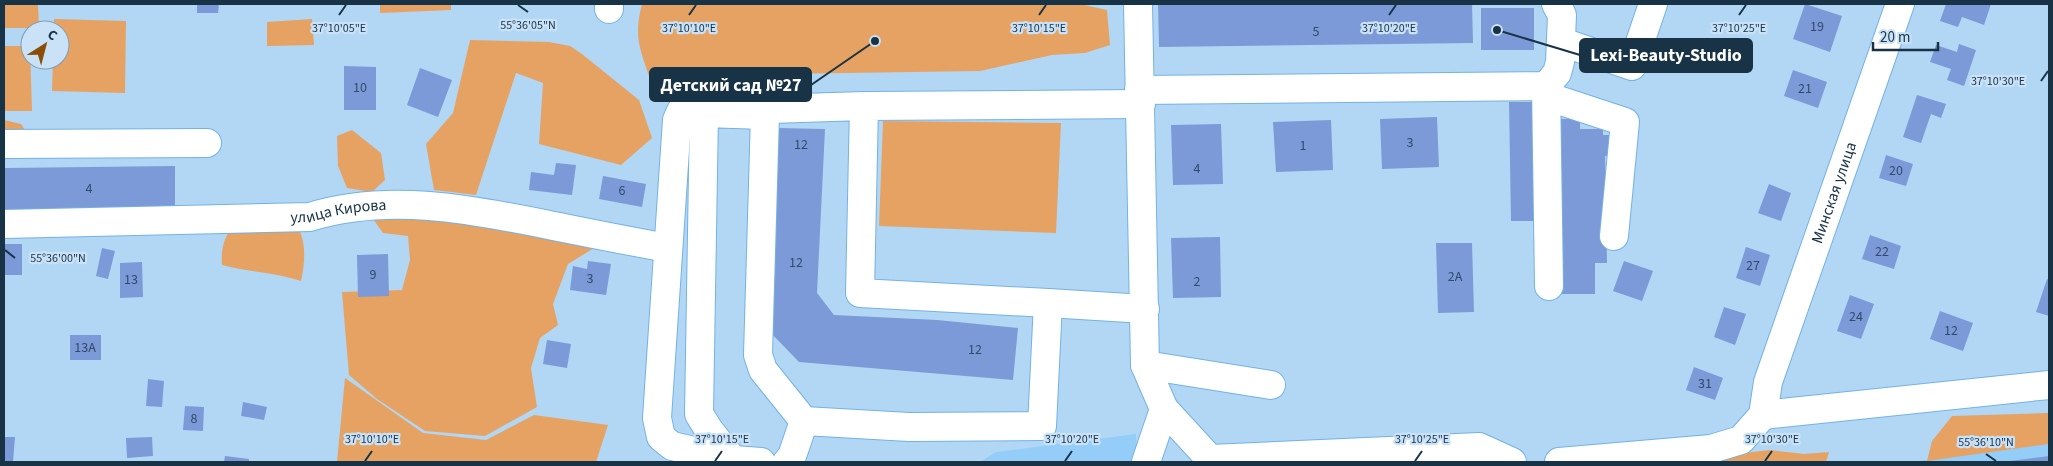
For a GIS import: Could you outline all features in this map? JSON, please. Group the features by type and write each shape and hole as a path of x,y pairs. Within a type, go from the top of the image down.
{"street":[{"path":"1138,4 1145,365 1164,409 1210,459 1479,447 1512,462"},
{"path":"1549,286 1546,91 1557,73 1560,62 1562,15 1556,4"},
{"path":"1562,42 1632,66 1653,4"},
{"name":"Минская улица","path":"1762,415 1768,382 1900,4"},
{"path":"1048,304 1042,426 909,427 804,421 764,370 758,355 766,115 770,109 1140,97 1546,91 1625,122 1614,236"},
{"path":"864,106 860,293 1145,309"},
{"path":"762,462 733,460 672,446 661,437 657,418 676,120 681,111 766,115"},
{"path":"704,113 699,414 733,460"},
{"path":"4,144 207,144"},
{"name":"улица Кирова","path":"4,224 310,217 354,206 433,206 506,216 668,248"},
{"path":"1145,365 1271,385"},
{"path":"1559,462 1711,449 1741,440 1762,415 2049,385"},
{"path":"1146,462 1164,409"},
{"path":"787,462 792,456 804,421"}],"shaded area":[{"path":"4,4 38,4 39,20 20,20 20,28 4,28"},
{"path":"380,4 451,4 451,10 380,13"},
{"path":"642,4 1080,4 1107,10 1110,45 1085,53 1052,55 980,71 649,76 638,33"},
{"path":"54,19 126,21 125,93 52,91 53,70 70,70 70,20"},
{"path":"312,19 314,45 267,46 267,22"},
{"path":"470,40 549,42 570,46 639,100 652,138 621,165 539,144 543,83 516,73 476,195 434,190 426,144 453,113"},
{"path":"4,46 20,46 20,70 31,70 32,111 4,111"},
{"path":"4,120 21,124 25,130 20,135 4,135"},
{"path":"883,121 1061,123 1056,233 879,226"},
{"path":"352,130 381,153 385,180 372,192 347,188 338,166 337,136"},
{"path":"392,213 607,240 568,264 553,304 558,325 540,338 531,368 537,407 485,436 425,431 377,399 349,375 342,292 402,290 410,260 408,236 383,233 371,216"},
{"path":"296,225 300,231 303,244 304,260 301,281 222,265 223,245 233,226"},
{"path":"345,378 423,433 486,440 534,415 608,425 596,462 337,462"},
{"path":"2049,413 2049,444 1927,461 1932,441 1952,416"},
{"path":"1136,434 1137,462 980,462 996,452"},
{"path":"2049,442 2049,462 1912,462"},
{"path":"1770,450 1804,454 1829,452 1826,462 1667,462"}],"building":[{"path":"197,4 219,4 218,13 197,13"},
{"path":"1158,4 1472,4 1473,43 1159,47"},
{"path":"1805,4 1842,16 1830,52 1793,39"},
{"path":"1946,4 1991,4 1984,25 1962,17 1958,27 1940,21"},
{"path":"1481,8 1534,8 1534,50 1481,50"},
{"path":"1959,44 1976,50 1964,86 1947,80 1951,69 1930,62 1936,45 1957,52"},
{"path":"344,66 376,67 376,110 344,110"},
{"path":"420,68 452,80 438,117 407,105"},
{"path":"1793,70 1827,82 1818,108 1784,96"},
{"path":"1917,95 1946,104 1941,118 1931,114 1921,143 1903,137"},
{"path":"1509,102 1533,102 1535,221 1511,221"},
{"path":"1437,117 1439,167 1382,169 1380,119"},
{"path":"1558,119 1580,119 1580,129 1603,129 1603,135 1613,135 1614,156 1605,156 1607,263 1595,263 1595,294 1562,294"},
{"path":"1331,120 1333,170 1276,172 1273,122"},
{"path":"1221,124 1223,184 1173,185 1171,125"},
{"path":"778,128 825,129 817,293 834,315 937,320 1018,328 1013,380 799,362 771,333"},
{"path":"1886,155 1913,164 1906,186 1879,178"},
{"path":"556,163 576,165 572,195 529,190 531,172 554,175"},
{"path":"175,166 175,210 4,213 4,168"},
{"path":"603,176 646,184 642,207 599,199"},
{"path":"1769,184 1791,193 1781,221 1758,213"},
{"path":"1870,235 1901,246 1894,269 1862,259"},
{"path":"1220,237 1221,297 1173,298 1171,238"},
{"path":"1436,243 1472,243 1474,312 1438,313"},
{"path":"4,244 22,244 22,275 4,275"},
{"path":"1746,247 1770,255 1760,286 1736,278"},
{"path":"102,248 115,251 108,279 96,276"},
{"path":"388,254 389,296 358,297 357,255"},
{"path":"588,261 611,264 606,295 570,290 573,266 587,269"},
{"path":"1624,261 1653,271 1642,301 1613,291"},
{"path":"142,262 143,297 120,298 120,263"},
{"path":"2047,279 2049,280 2049,316 2036,312"},
{"path":"1850,295 1874,304 1861,339 1837,331"},
{"path":"1724,307 1746,314 1735,345 1714,337"},
{"path":"1940,311 1973,323 1963,351 1930,339"},
{"path":"70,335 101,335 101,360 70,360"},
{"path":"547,340 571,344 567,368 543,364"},
{"path":"1694,367 1723,378 1715,400 1686,390"},
{"path":"148,379 164,381 162,407 146,406"},
{"path":"243,402 267,407 264,420 241,416"},
{"path":"185,406 204,407 203,431 183,430"},
{"path":"4,437 15,437 13,462 4,462"},
{"path":"152,437 153,456 127,458 126,438"},
{"path":"225,456 249,459 249,462 224,462"},
{"path":"2049,456 2049,462 2010,462 2010,461"}],"place":[{"name":"Lexi-Beauty-Studio","path":"1497,30"},
{"name":"Детский сад №27","path":"875,41"}]}
